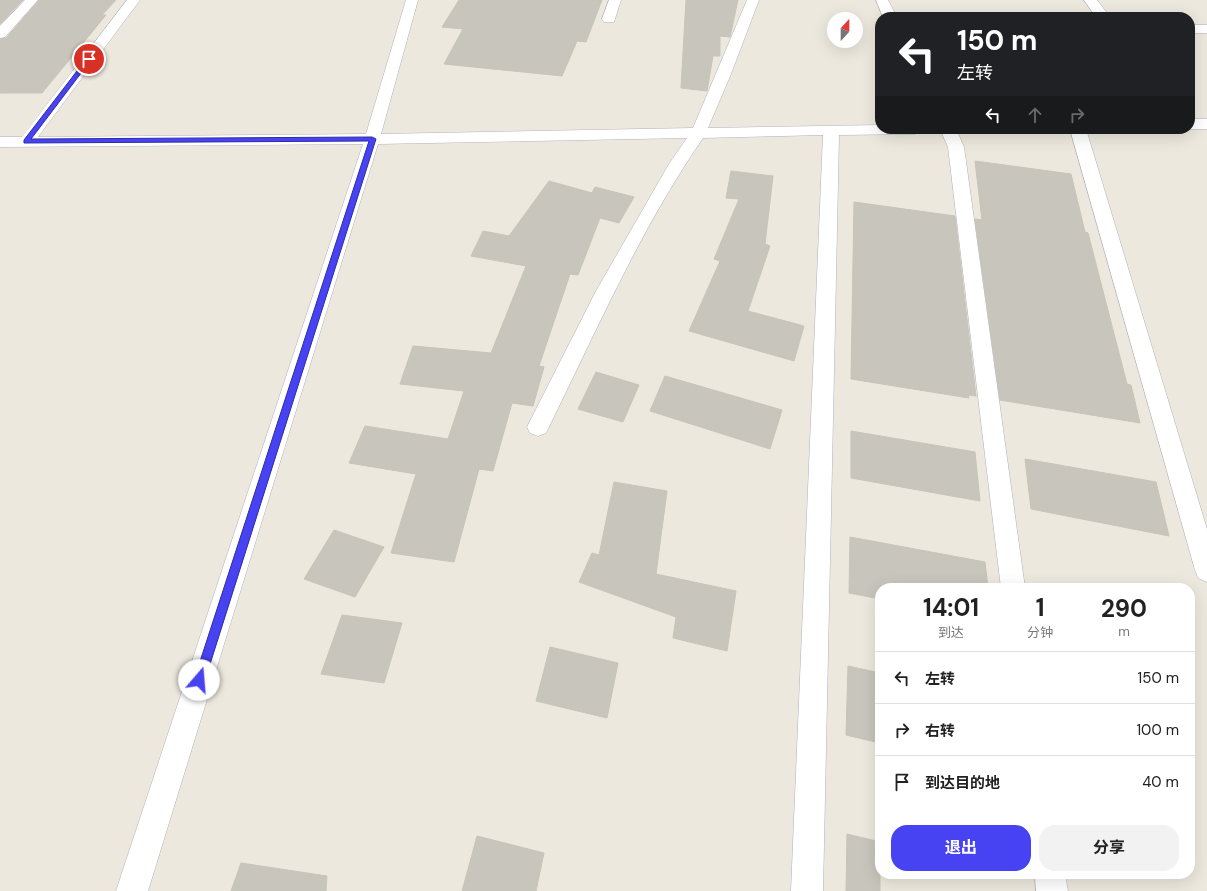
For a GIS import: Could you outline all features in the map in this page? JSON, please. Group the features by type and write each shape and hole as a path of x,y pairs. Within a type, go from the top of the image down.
{"street":[{"path":"0,34 32,0"},
{"path":"27,141 134,0"},
{"path":"132,891 372,139 412,0"},
{"path":"609,19 614,0"},
{"path":"538,427 605,292 677,164 698,134 724,74 752,0"},
{"path":"882,0 888,12"},
{"path":"1090,0 1099,12"},
{"path":"1195,29 1207,29"},
{"path":"1195,124 1207,124"},
{"path":"0,142 372,139 875,130"},
{"path":"807,891 831,131"},
{"path":"950,134 956,147 1012,583"},
{"path":"1079,134 1207,570"},
{"path":"1051,879 1052,891"}],"building":[{"path":"0,0 23,0 0,24"},
{"path":"39,0 116,0 102,15 106,15 42,93 0,93 0,39 6,38"},
{"path":"459,0 602,0 586,42 577,41 562,76 444,64 463,29 442,27"},
{"path":"686,0 738,0 730,37 720,36 720,56 713,56 707,91 681,88"},
{"path":"975,161 1071,174 1085,232 1088,233 1127,384 1131,385 1140,423 1000,400 975,219 982,220"},
{"path":"731,171 773,176 765,244 770,246 748,311 804,326 794,361 689,331 720,261 714,259 739,199 726,198"},
{"path":"549,181 592,193 595,187 634,197 619,223 600,218 578,275 570,274 539,366 544,367 533,406 512,403 493,471 479,469 454,562 391,553 416,474 349,463 365,426 448,439 464,391 400,384 413,346 491,353 526,266 471,256 483,231 509,236"},
{"path":"854,202 955,216 976,396 968,395 969,398 851,379"},
{"path":"596,372 639,385 623,422 578,409"},
{"path":"665,376 782,410 770,449 650,411"},
{"path":"851,431 975,452 980,501 851,478"},
{"path":"1025,459 1156,482 1169,536 1031,509"},
{"path":"614,482 667,491 656,574 736,591 727,651 673,638 676,617 579,582 592,553 599,555"},
{"path":"334,530 384,547 355,597 304,579"},
{"path":"850,537 985,562 987,583 875,583 875,598 849,593"},
{"path":"342,615 402,623 384,683 321,674"},
{"path":"550,647 618,663 607,718 536,701"},
{"path":"848,666 875,672 875,742 846,735"},
{"path":"847,834 875,841 875,879 880,879 880,891 846,891"},
{"path":"477,836 544,853 536,891 462,891"},
{"path":"241,863 327,876 326,891 231,891"}],"route":[{"path":"89,59 27,141 372,139 199,680"}]}
